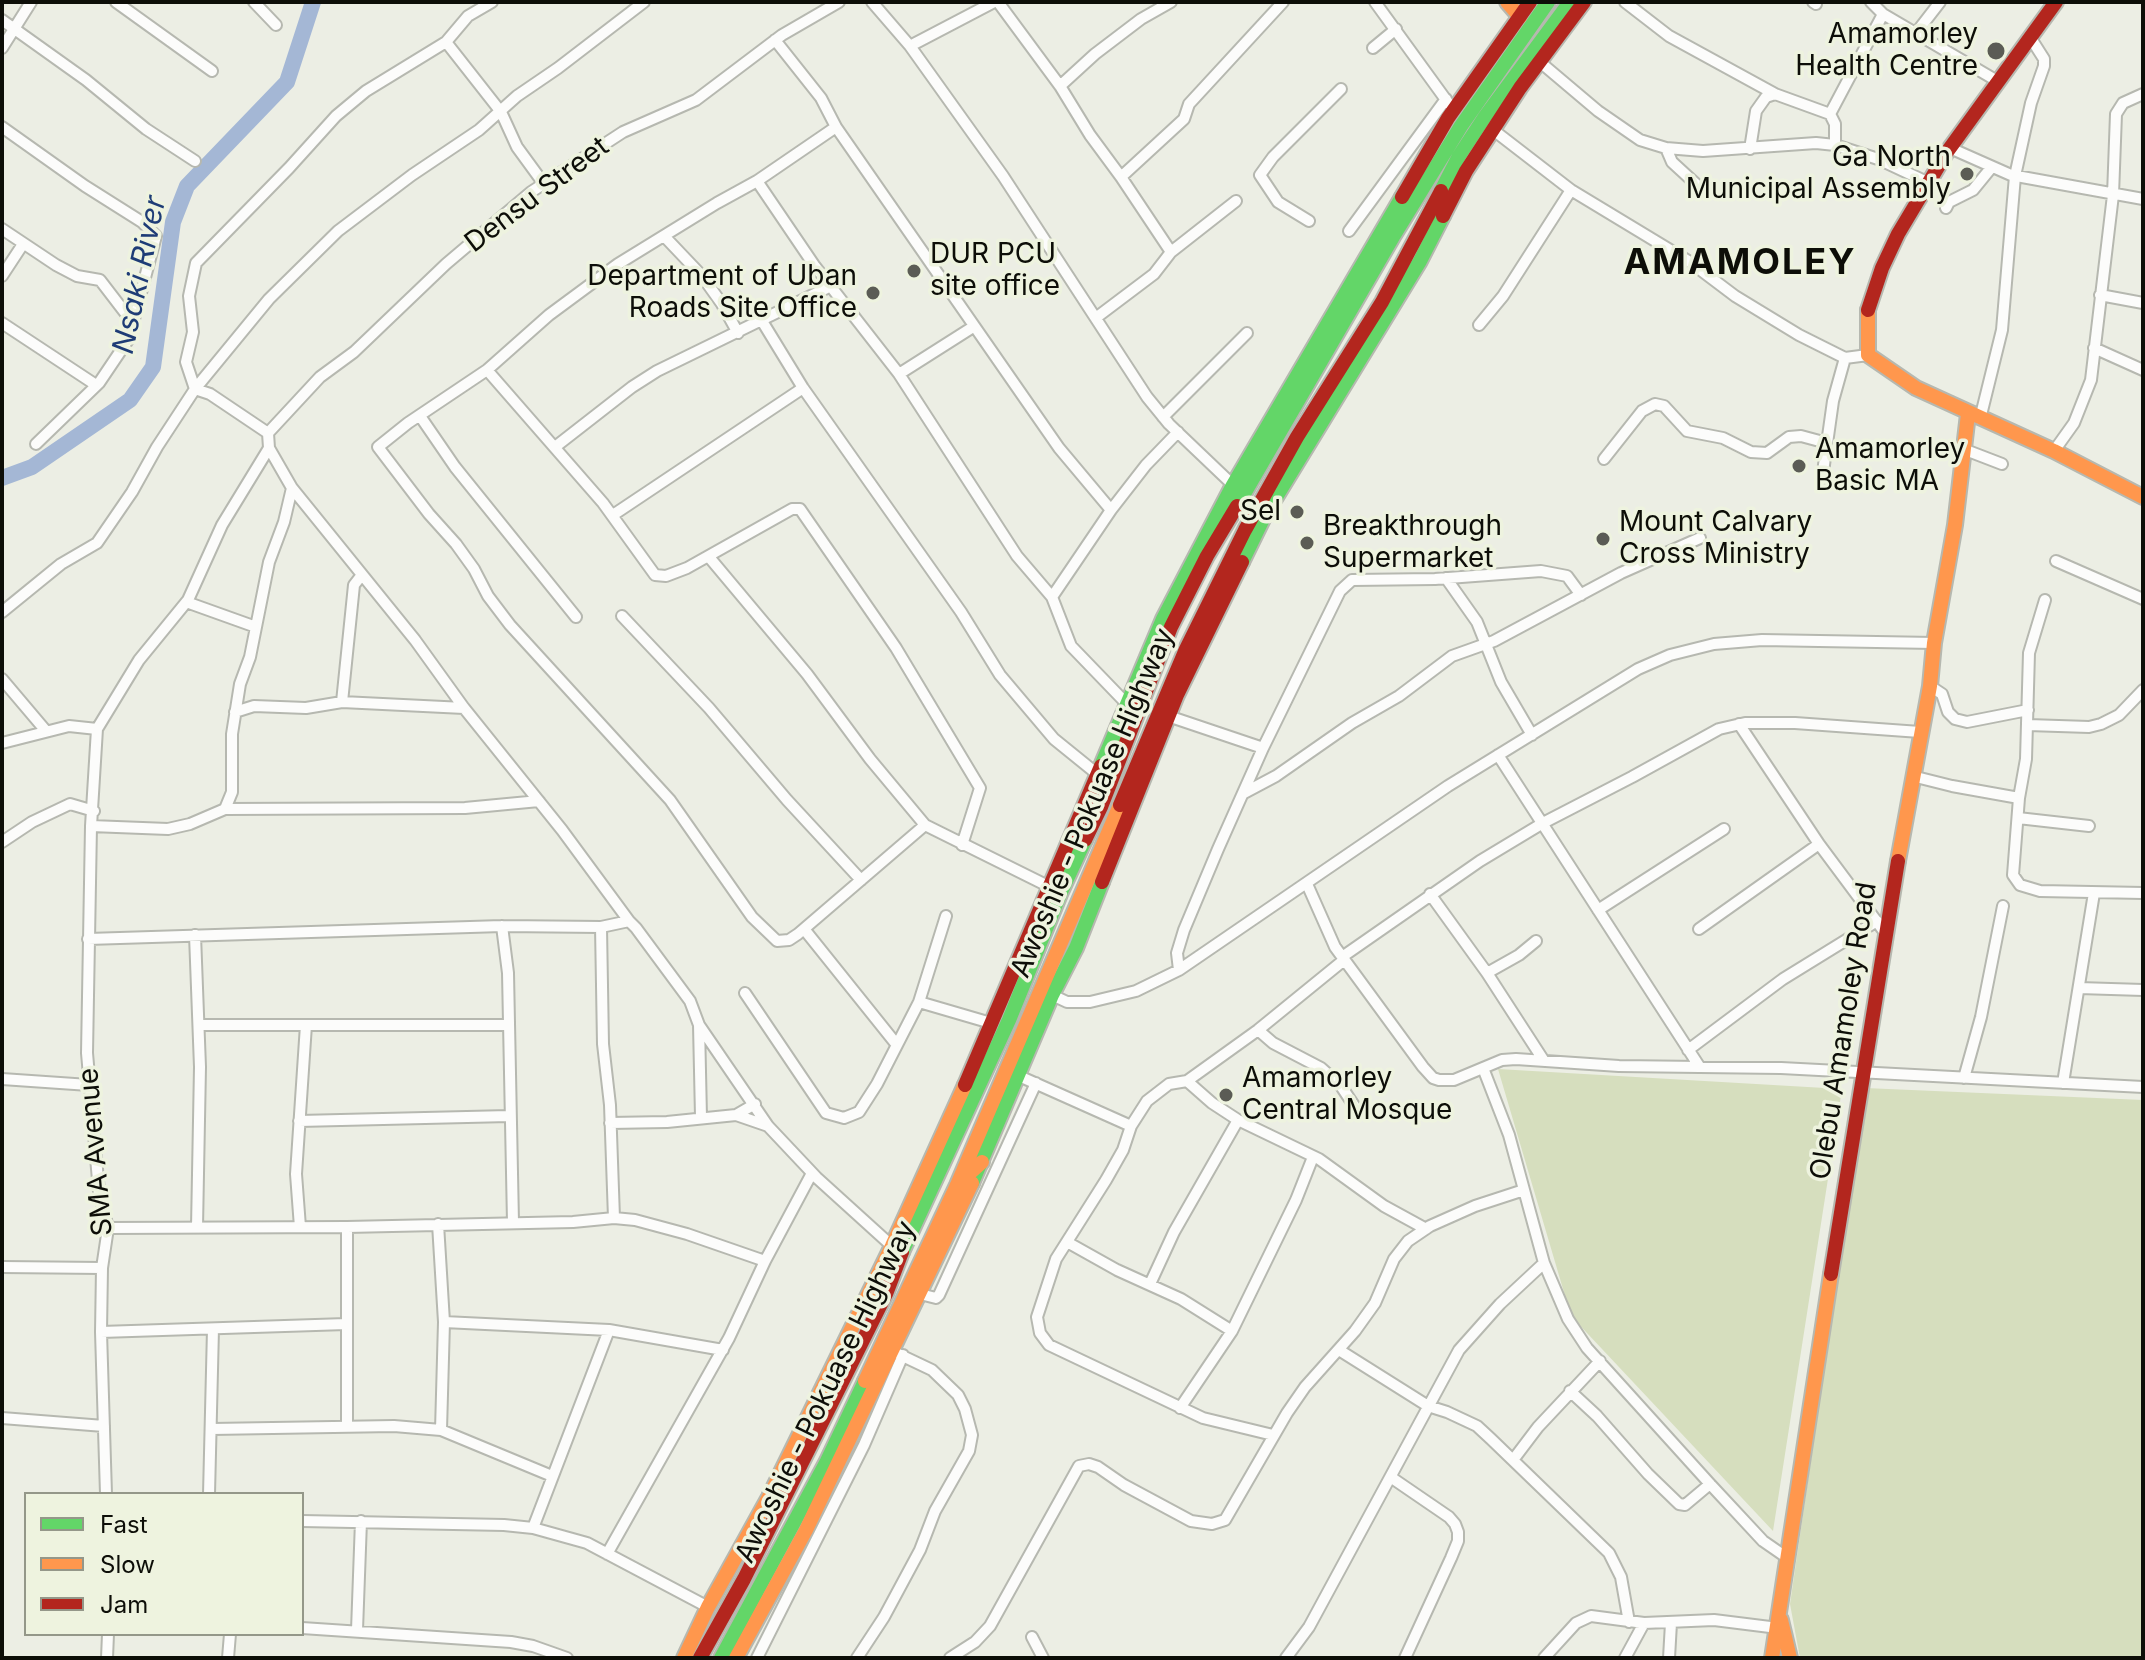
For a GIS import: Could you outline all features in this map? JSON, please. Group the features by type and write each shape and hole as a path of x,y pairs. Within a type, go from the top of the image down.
{"street":[{"path":"2,48 31,2"},
{"path":"116,2 212,71"},
{"path":"254,2 276,25"},
{"path":"195,389 186,362 193,332 189,296 196,263 336,116 366,91 446,42 468,16 492,2"},
{"path":"2,612 61,564 97,543 195,389 269,299 338,231 644,2"},
{"name":"Densu Street","path":"268,433 320,377 354,352 493,222 623,132 696,100 775,40 839,2"},
{"path":"872,2 910,46 1003,176 1097,317 1117,353 1163,417 1233,485"},
{"path":"910,46 996,2 1060,86 1171,252"},
{"path":"1060,86 1141,19 1171,2"},
{"path":"1121,177 1184,119 1189,104 1283,2"},
{"path":"1375,2 1450,105"},
{"path":"1507,2 1520,17"},
{"path":"1349,231 1530,2"},
{"name":"Awoshie - Pokuase Highway","path":"700,1658 744,1579 886,1294 1101,807 1171,627 1207,556 1446,148 1548,2"},
{"name":"Awoshie - Pokuase Highway","path":"721,1658 842,1427 957,1185 1186,649 1245,530 1297,437 1382,302 1459,156 1570,2"},
{"path":"757,1658 898,1353 920,1294 982,1162 1052,995 1076,948 1171,717 1177,695 1265,515 1412,275 1466,171 1492,129 1584,2"},
{"path":"1625,2 1669,36 1775,94 1830,114 1835,124 1835,145"},
{"path":"1871,2 1883,14 1999,82"},
{"path":"1916,33 1940,2"},
{"path":"1868,355 1867,312 1893,245 1927,182 2056,2"},
{"path":"1830,114 1883,14"},
{"path":"2,20 86,80 146,129 195,161"},
{"path":"1373,48 1396,29"},
{"path":"1974,416 2002,330 2015,176 2031,103 2044,66 2044,59 2030,37"},
{"path":"775,40 821,98 836,127 1059,448 1111,510"},
{"path":"446,42 501,112 517,147 544,184"},
{"path":"1540,62 1623,130 1640,140 1666,148 1703,151 1816,143 1835,145 1878,159 1927,182"},
{"path":"1309,221 1278,202 1260,175 1273,157 1341,89"},
{"path":"2054,451 2074,423 2091,380 2113,195 2116,114 2123,103 2141,91"},
{"path":"1750,149 1756,111 1766,97 1775,94"},
{"path":"684,1658 708,1607 769,1497 892,1246 1050,887 1163,619 1233,485 1450,105"},
{"path":"2,127 142,222 156,236 130,337 96,385 36,444"},
{"path":"836,127 757,181 618,264 487,370 378,447 474,569 488,596 510,625 670,800 761,928 777,941 784,942 804,929 925,825"},
{"path":"1492,129 1571,190 1690,262 1735,296 1799,335 1845,358 1868,355 1916,388 2054,451 2143,497"},
{"path":"1666,148 1672,162 1697,185"},
{"path":"1950,148 2015,176 2143,199"},
{"path":"1946,208 1949,202 1973,190 1991,168"},
{"path":"757,181 831,286 899,374 1017,556 1052,597 1071,646 1126,703"},
{"path":"1479,325 1503,296 1571,190"},
{"path":"1097,317 1154,274 1171,252 1236,201"},
{"path":"2,229 77,276 100,280 133,323"},
{"path":"664,236 702,276 738,333"},
{"path":"2,276 23,244"},
{"path":"555,447 657,371 831,286"},
{"path":"2100,295 2143,303"},
{"path":"762,321 803,388 961,612 1000,675 1054,739 1096,773"},
{"path":"2,323 96,385"},
{"path":"899,374 973,327"},
{"path":"1340,331 1358,340"},
{"path":"1163,417 1247,333"},
{"path":"2094,348 2143,370"},
{"path":"1822,479 1833,401 1845,358"},
{"path":"487,370 613,515 655,575 672,575 792,509 800,509 896,648 980,788 962,845"},
{"path":"613,515 803,388"},
{"path":"195,389 210,394 268,433 269,448 292,488 415,640 690,1001 699,1025 768,1126 812,1173 892,1246"},
{"path":"1604,459 1642,411 1655,404 1664,406 1687,431 1723,438 1751,452 1767,453 1789,437 1801,436 1827,443"},
{"path":"420,416 464,478 576,617"},
{"name":"Olebu Amamoley Road","path":"1772,1658 1862,1074 1881,928 1930,686 1934,643 1955,525 1963,449 1974,416"},
{"path":"1052,597 1111,510 1146,465 1178,432"},
{"path":"2,743 69,726 97,729 139,660 188,600 222,525 269,448"},
{"path":"1963,449 2002,464"},
{"path":"225,809 232,792 235,712 240,684 250,657 269,562 284,522 292,488"},
{"path":"1244,793 1276,776 1352,723 1399,696 1452,656 1484,644 1621,573 1700,538"},
{"path":"709,557 807,674 925,825 1050,887"},
{"path":"2056,561 2143,599"},
{"path":"1179,970 1177,953 1184,930 1263,748 1340,591 1352,580 1550,572 1572,579 1581,595"},
{"path":"342,702 354,585 361,576"},
{"path":"1446,578 1477,622 1501,682 1532,735"},
{"path":"188,600 189,603 256,627"},
{"path":"2045,600 2029,653 2028,725 2012,871 2020,885 2040,891 2143,893"},
{"path":"622,616 709,708 861,880"},
{"path":"1052,995 1074,1003 1090,1002 1136,991 1179,970 1404,815 1638,669 1670,655 1700,646 1762,640 1934,643"},
{"path":"2,679 46,731"},
{"path":"1930,686 1942,694 1948,712 1955,719 1967,722 2028,710"},
{"path":"2028,725 2075,727 2101,724 2119,715 2143,690"},
{"path":"235,712 254,706 306,708 342,702 464,708"},
{"path":"1171,717 1263,748"},
{"path":"1273,1435 1203,1418 1180,1408 1044,1341 1038,1326 1037,1317 1056,1259 1106,1180 1123,1150 1131,1126 1153,1094 1169,1084 1187,1081 1258,1030 1343,958 1430,894 1543,823 1719,729 1739,724 1795,723 1920,732"},
{"path":"1688,1050 1783,979 1881,928 1819,844 1739,724"},
{"name":"SMA Avenue","path":"97,729 88,939 89,1085 99,1192 108,1228 102,1268 101,1332 106,1492"},
{"path":"1498,755 1699,1066"},
{"path":"1912,776 2019,798"},
{"path":"91,826 168,829 190,824 225,809 465,808 539,801"},
{"path":"2,842 32,822 70,804 94,811"},
{"path":"2018,818 2089,826"},
{"path":"1598,910 1724,829"},
{"path":"1699,929 1819,844"},
{"path":"1307,884 1326,929 1343,958 1433,1078 1454,1080 1502,1060 2143,1087"},
{"path":"2063,1083 2094,893"},
{"path":"1430,894 1487,973 1544,1061"},
{"path":"1964,1078 1981,1017 2003,906"},
{"path":"745,993 826,1113 844,1118 859,1112 919,1002 946,916"},
{"path":"88,939 502,926 601,927 629,921"},
{"path":"502,926 508,973 513,1222"},
{"path":"601,927 603,1044 614,1218"},
{"path":"804,929 897,1045"},
{"path":"195,935 199,1025 197,1227"},
{"path":"1487,973 1519,955 1536,941"},
{"path":"2079,988 2143,990"},
{"path":"919,1002 991,1023"},
{"path":"199,1025 509,1025"},
{"path":"300,1227 296,1174 306,1025"},
{"path":"699,1025 701,1117"},
{"path":"1258,1030 1273,1043 1321,1068 1341,1086 1355,1107"},
{"path":"1483,1068 1509,1135 1544,1263 1568,1319 1600,1361 1710,1484 1763,1541 1789,1559"},
{"path":"1019,1076 1131,1126"},
{"path":"2,1079 89,1085"},
{"path":"1187,1081 1238,1120 1313,1157 1384,1206 1426,1229"},
{"path":"920,1294 936,1298 939,1295 1036,1083"},
{"path":"736,1115 755,1104"},
{"path":"610,1123 667,1122 736,1115 768,1126"},
{"path":"299,1121 509,1116"},
{"path":"1150,1284 1174,1232 1238,1120"},
{"path":"1180,1408 1232,1331 1296,1200 1313,1157"},
{"path":"957,1185 982,1162"},
{"path":"607,1554 723,1350 765,1261 812,1173"},
{"path":"950,1658 975,1642 990,1626 1079,1466 1089,1464 1098,1467 1124,1485 1191,1521 1212,1524 1225,1520 1273,1435 1305,1387 1339,1350 1375,1303 1394,1259 1408,1241 1475,1206 1524,1190"},
{"path":"108,1228 347,1227 614,1218 635,1220 687,1234 765,1261"},
{"path":"438,1224 444,1322 441,1430"},
{"path":"347,1227 347,1426"},
{"path":"1067,1242 1117,1270 1150,1284 1232,1331"},
{"path":"1286,1658 1309,1627 1459,1350 1500,1304 1544,1263"},
{"path":"2,1267 102,1268"},
{"path":"444,1322 609,1330 723,1350"},
{"path":"101,1332 346,1324"},
{"path":"209,1492 213,1329"},
{"path":"533,1528 609,1330"},
{"path":"1339,1350 1428,1406 1477,1426 1609,1553 1621,1577 1629,1622"},
{"path":"857,1658 884,1617 920,1550 935,1511 969,1451 972,1435 958,1395 932,1370 898,1353"},
{"path":"1513,1460 1570,1391 1600,1361"},
{"path":"1570,1391 1679,1504 1685,1505 1710,1484"},
{"path":"825,1417 842,1427"},
{"path":"2,1418 104,1426"},
{"path":"212,1429 394,1426 441,1430 552,1476"},
{"path":"1392,1478 1449,1517 1458,1532 1451,1558 1405,1658"},
{"path":"736,1658 839,1480"},
{"path":"304,1521 533,1528 587,1543 708,1607"},
{"path":"357,1630 361,1521"},
{"path":"1544,1658 1582,1619 1591,1616 1644,1623 1714,1620 1779,1622 1790,1658"},
{"path":"1625,1658 1644,1623"},
{"path":"1669,1658 1671,1623"},
{"path":"304,1628 511,1642 567,1658"},
{"path":"107,1658 108,1636"},
{"path":"228,1658 230,1636"},
{"path":"1032,1637 1043,1658"}],"green space":[{"path":"1498,1069 1842,1089 1773,1531 1571,1316"},
{"path":"1865,1088 2143,1100 2143,1658 1800,1658 1790,1604"}],"waterway":[{"name":"Nsaki River","path":"2,478 32,467 130,400 153,367 173,222 187,186 287,82 313,2"}],"traffic: fast":[{"path":"1237,506 1461,126 1548,2"},
{"path":"1441,191 1484,118 1570,2"},
{"path":"1101,766 1163,619 1233,485 1402,197"},
{"path":"1242,562 1265,515 1420,261 1443,216"},
{"path":"902,1252 1009,1020 1085,840"},
{"path":"972,1183 1102,882"},
{"path":"721,1658 827,1461 865,1381"}],"traffic: slow":[{"path":"1507,2 1520,17"},
{"path":"1868,310 1868,355 1916,388 2054,451 2143,497"},
{"path":"1898,861 1930,686 1934,643 1955,525 1968,414"},
{"path":"865,1381 957,1185 1120,805"},
{"path":"684,1658 708,1607 769,1497 892,1246 965,1085"},
{"path":"961,1181 982,1162"},
{"path":"736,1658 806,1530 972,1183"},
{"path":"1772,1658 1831,1274"},
{"path":"1781,1620 1790,1658"}],"traffic: jam":[{"path":"1402,197 1448,118 1530,2"},
{"path":"1443,216 1466,171 1520,88 1584,2"},
{"path":"1868,310 1898,234 1947,152 2056,2"},
{"path":"1120,805 1186,649 1245,530 1297,437 1382,302 1441,191"},
{"path":"1085,840 1101,807 1171,627 1237,506"},
{"path":"1102,882 1177,695 1242,562"},
{"path":"965,1085 1101,766"},
{"path":"1831,1274 1898,861"},
{"path":"700,1658 744,1579 886,1294 902,1252"}],"place":[{"name":"Amamorley Health Centre","path":"1996,51"},
{"name":"Ga North Municipal Assembly","path":"1967,174"},
{"name":"DUR PCU site office","path":"914,271"},
{"name":"Department of Uban Roads Site Office","path":"873,293"},
{"name":"Amamorley Basic MA","path":"1799,466"},
{"name":"Sel","path":"1297,512"},
{"name":"Mount Calvary Cross Ministry","path":"1603,539"},
{"name":"Breakthrough Supermarket","path":"1307,543"},
{"name":"Amamorley Central Mosque","path":"1226,1095"}],"district":[{"name":"AMAMOLEY","path":"1740,263"}]}
